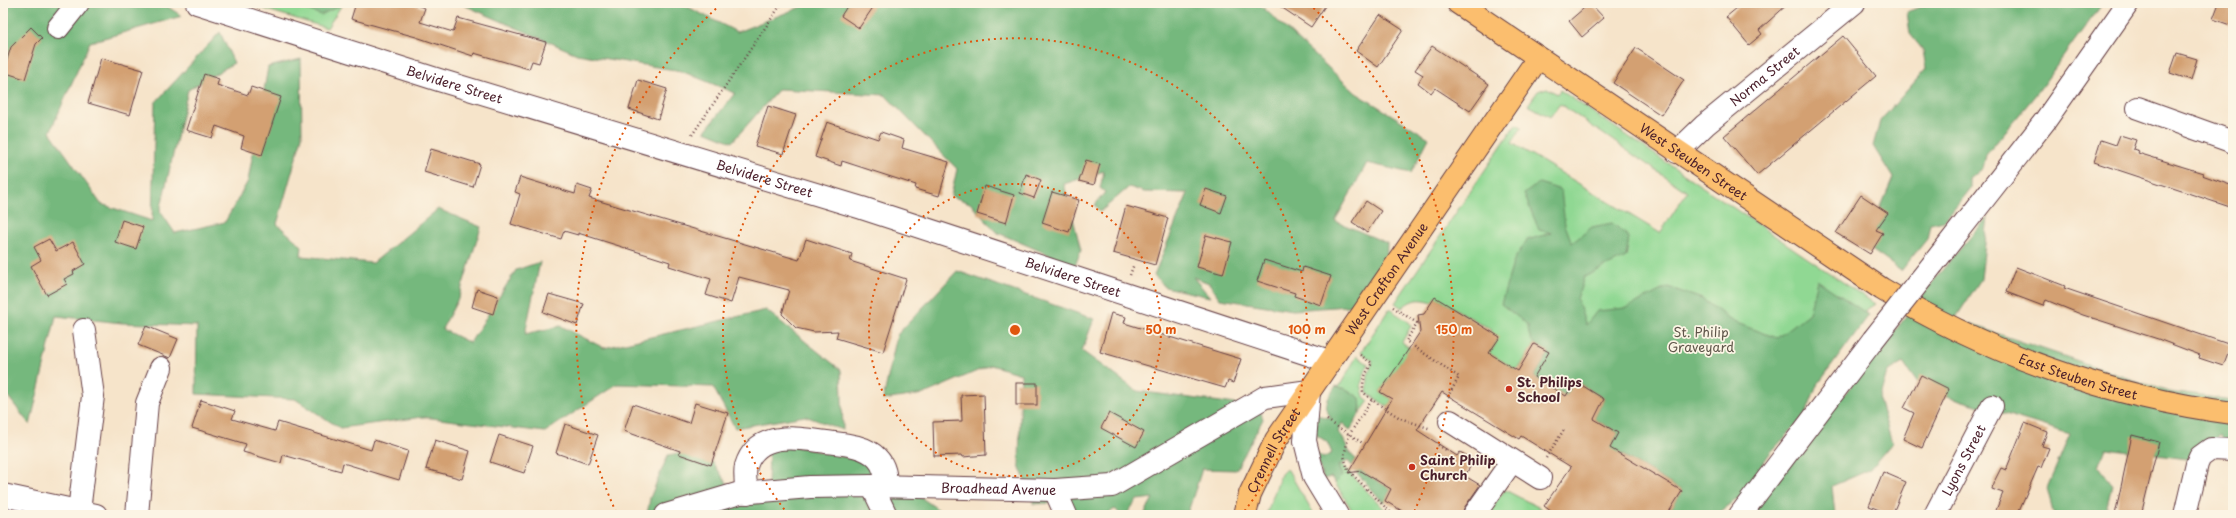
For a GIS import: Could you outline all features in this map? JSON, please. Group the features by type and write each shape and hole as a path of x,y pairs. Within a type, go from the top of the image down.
{"main road":[{"name":"West Steuben Street","path":"1461,4 1677,152 1882,289 1930,318"},
{"name":"West Crafton Avenue","path":"1309,391 1538,58"},
{"name":"East Steuben Street","path":"1930,318 1995,348 2058,373 2123,392 2197,409 2233,413"},
{"name":"Crennell Street","path":"1245,515 1250,494 1276,440 1309,391"}],"street":[{"path":"58,28 78,3"},
{"name":"Belvidere Street","path":"197,3 460,86 862,208 1329,361"},
{"name":"Norma Street","path":"1677,152 1705,125 1854,3"},
{"path":"1740,515 1873,340 2045,121 2128,3"},
{"path":"2138,108 2233,142"},
{"path":"3,495 87,513 93,396 84,330"},
{"path":"137,515 147,403 161,368"},
{"name":"Broadhead Avenue","path":"666,515 740,493 810,487 879,486 1055,490 1112,486 1265,398 1309,391"},
{"name":"West Crafton Avenue","path":"1309,391 1305,441 1314,476 1337,515"},
{"name":"Lyons Street","path":"1935,515 1992,406"},
{"path":"1442,425 1512,461 1537,477"},
{"path":"747,493 746,466 762,445 769,441 796,438 839,443 864,450 876,457 881,462 884,471 879,486 886,515"},
{"path":"2185,515 2200,457 2210,449 2233,450"},
{"path":"1474,515 1512,461"},
{"path":"1055,490 1066,515"}],"path":[{"path":"702,121 782,3"},
{"path":"1128,280 1134,264"},
{"path":"1389,304 1417,323 1406,341 1459,378 1447,398"},
{"path":"1356,353 1372,363 1365,376 1363,385 1363,392 1372,400 1400,418 1442,425"},
{"path":"1372,400 1349,435 1346,442 1344,456 1348,470 1393,515"},
{"path":"1326,419 1364,444"},
{"path":"1537,477 1565,428"},
{"path":"1438,445 1448,451"},
{"path":"1387,515 1390,512"}],"green space":[{"path":"3,3 162,3 182,16 90,42 50,132 101,204 152,221 155,103 220,32 234,63 188,90 160,211 175,233 225,222 248,181 268,67 301,59 302,137 277,224 302,246 301,256 373,263 438,209 481,227 459,297 442,329 470,343 516,270 540,262 525,334 561,326 604,348 766,310 841,370 843,430 805,416 735,428 713,387 617,384 545,432 423,417 340,428 295,399 196,394 197,326 122,323 56,316 30,425 3,390"},
{"path":"244,3 343,3 327,28"},
{"path":"288,3 345,3 321,15"},
{"path":"459,3 680,3 737,32 811,3 1258,3 1356,93 1429,138 1411,173 1367,163 1335,221 1387,243 1386,270 1361,305 1293,310 1220,299 1209,283 1193,277 1210,297 1165,287 1154,275 1188,193 1144,192 1129,187 1100,212 1095,205 1105,192 1100,188 1104,171 1064,184 1081,250 1075,266 996,232 970,203 951,196 957,169 885,95 779,89 732,142 705,131 735,93 681,71 577,54"},
{"path":"1930,3 2102,3 2037,93 1986,155 1983,168 1970,179 1970,188 1944,221 1930,224 1927,239 1901,271 1858,240 1875,221 1893,178 1873,146 1880,121 1926,69 1923,50 1910,34 1907,12"},
{"name":"St. Philip Graveyard","path":"1547,88 1557,94 1560,90 1875,304 1863,312 1682,491 1610,448 1618,433 1594,419 1604,399 1575,381 1549,352 1534,344 1520,367 1515,369 1487,352 1489,349 1492,350 1499,337 1491,332 1492,330 1435,297 1432,302 1416,300 1402,308 1395,303 1516,124 1522,127 1512,143 1660,233 1687,192 1560,104 1550,117 1528,105 1538,91"},
{"path":"1539,183 1561,190 1565,225 1572,243 1592,227 1612,223 1629,237 1626,257 1584,277 1577,299 1586,325 1597,311 1626,308 1668,287 1702,299 1734,322 1777,338 1809,313 1817,280 1869,315 1816,387 1805,416 1770,453 1740,497 1716,515 1667,515 1682,491 1618,452 1605,456 1618,433 1594,419 1604,399 1575,381 1566,396 1534,377 1549,352 1533,343 1528,325 1501,304 1514,260 1527,240 1551,233 1539,230 1524,194"},
{"path":"1988,217 1981,279 1955,319 2169,392 2233,400 2233,468 2221,434 2187,459 2106,448 2099,466 2112,485 2106,510 2073,515 2054,515 2047,488 2070,434 1921,388 1903,363 1887,372 1879,400 1892,443 1869,470 1832,486 1835,515 1743,515 1866,368 1947,264"},
{"path":"957,271 1094,319 1082,351 1137,391 1259,407 1263,419 1236,470 1202,469 1187,515 1144,515 1153,498 1137,500 1126,515 1121,515 1115,509 1105,515 1063,515 1055,503 1034,504 1019,465 1021,374 991,365 924,394 883,400 897,335"},
{"path":"1389,309 1409,322 1411,326 1402,342 1410,348 1380,392 1392,399 1388,407 1367,393 1368,375 1373,361 1361,352"},
{"path":"1357,356 1368,364 1361,384 1364,397 1369,401 1360,413 1361,406 1348,390 1339,387"},
{"path":"1336,386 1348,390 1360,398 1360,407 1359,415 1350,430 1342,423 1338,432 1350,453 1356,459 1352,466 1348,461 1338,466 1342,476 1335,483 1331,477 1323,479 1316,453 1323,458 1332,453 1327,442 1315,434 1317,415 1331,418 1327,409 1327,402"},
{"path":"793,446 872,463 946,515 647,515 650,498 668,455 704,449 731,489 768,484 769,449"},
{"path":"1342,465 1390,515 1355,515 1335,483 1342,476 1338,466"},
{"path":"1286,469 1314,515 1266,515 1281,474"},
{"path":"1354,470 1361,471 1391,489 1384,503"},
{"path":"1505,490 1540,508 1549,515 1485,515"}],"building":[{"path":"356,3 409,3 425,8 420,22 453,32 458,18 546,42 539,63 532,61 529,69 474,53 473,56 416,37 351,19"},
{"path":"849,3 876,3 859,28 841,16"},
{"path":"1275,3 1327,3 1311,27"},
{"path":"1590,3 1604,18 1582,37 1569,21"},
{"path":"1743,3 1789,3 1759,30 1762,34 1749,45 1726,17"},
{"path":"2219,3 2233,5 2233,26 2213,19"},
{"path":"1380,15 1403,30 1378,67 1356,51"},
{"path":"31,27 42,38 36,44 25,79 3,72 11,47"},
{"path":"1843,36 1876,76 1757,175 1724,136"},
{"path":"1432,46 1489,84 1470,111 1435,88 1431,93 1418,83 1423,75 1415,70"},
{"path":"1636,48 1684,80 1661,115 1613,83"},
{"path":"2177,53 2197,59 2191,80 2170,73"},
{"path":"101,58 143,70 130,115 88,103"},
{"path":"204,74 219,79 217,85 248,95 251,87 281,97 262,155 241,148 244,136 216,126 212,138 186,130"},
{"path":"638,80 667,89 658,119 629,109"},
{"path":"768,106 796,115 783,154 755,146"},
{"path":"827,122 878,139 881,132 904,140 902,148 949,162 939,196 915,189 916,185 842,161 841,166 815,157"},
{"path":"2120,135 2136,140 2133,149 2139,151 2138,153 2203,173 2202,175 2233,186 2233,208 2094,162 2101,140 2116,145"},
{"path":"431,149 480,164 473,187 424,172"},
{"path":"1086,160 1100,164 1094,185 1079,181"},
{"path":"1026,174 1041,180 1034,198 1020,193"},
{"path":"520,177 575,194 577,185 592,190 589,198 799,260 806,239 852,254 850,261 906,279 883,352 836,338 838,331 814,332 796,328 782,314 789,290 739,277 731,303 706,295 711,279 669,266 670,262 578,233 578,235 564,231 561,239 511,224 520,194 515,192"},
{"path":"985,186 1014,195 1006,223 977,214"},
{"path":"1206,189 1227,196 1221,213 1200,205"},
{"path":"1052,192 1079,200 1069,232 1042,223"},
{"path":"1861,195 1888,213 1876,230 1883,233 1870,254 1836,233"},
{"path":"1366,201 1381,211 1367,232 1352,222"},
{"path":"1126,206 1168,218 1155,265 1113,253"},
{"path":"122,220 143,227 136,249 115,242"},
{"path":"1206,235 1232,242 1223,274 1197,267"},
{"path":"49,239 56,251 73,242 85,264 73,271 74,274 64,279 67,284 47,295 31,266 41,260 34,247"},
{"path":"1264,260 1302,272 1303,267 1331,276 1321,305 1294,296 1295,293 1257,281"},
{"path":"2016,267 2065,286 2064,288 2231,345 2223,366 2199,358 2200,355 2158,339 2083,315 2046,300 2043,306 2006,292"},
{"path":"477,289 498,296 493,314 472,307"},
{"path":"549,294 584,304 577,325 543,312"},
{"path":"1435,297 1500,337 1489,353 1518,371 1534,344 1549,352 1534,377 1566,396 1575,381 1604,399 1594,419 1618,433 1610,448 1682,491 1667,515 1556,515 1544,506 1571,467 1521,436 1519,439 1442,392 1417,430 1457,456 1460,452 1474,460 1465,476 1480,485 1464,508 1462,515 1409,515 1385,501 1391,489 1361,471 1348,473 1392,399 1380,392 1420,332 1418,315 1424,314"},
{"path":"1111,313 1126,317 1124,323 1241,359 1233,383 1228,381 1225,388 1100,352"},
{"path":"146,326 178,339 170,358 138,345"},
{"path":"1921,375 1949,389 1922,448 1903,439 1914,413 1904,408"},
{"path":"1016,383 1037,383 1037,405 1016,405"},
{"path":"984,394 986,455 963,457 962,455 934,456 933,422 962,421 961,395"},
{"path":"201,400 235,411 232,419 275,431 278,422 371,450 374,440 408,451 399,480 343,463 341,471 283,455 281,463 243,452 246,444 192,428"},
{"path":"695,403 728,413 711,465 679,454 680,451 624,431 633,404 689,423"},
{"path":"1109,413 1144,432 1136,447 1101,428"},
{"path":"2025,423 2047,432 2042,446 2049,448 2041,468 2038,467 2017,515 1994,515 2003,493 1992,489 1993,484 2001,468 2006,470"},
{"path":"565,424 598,435 588,464 556,453"},
{"path":"499,435 533,446 524,473 490,462"},
{"path":"2132,435 2159,442 2141,515 2115,515"},
{"path":"435,440 470,451 462,479 426,469"},
{"path":"1883,472 1906,482 1892,515 1869,506"}],"place":[{"name":"St. Philips School","path":"1509,389"},
{"name":"Saint Philip Church","path":"1412,467"}]}
